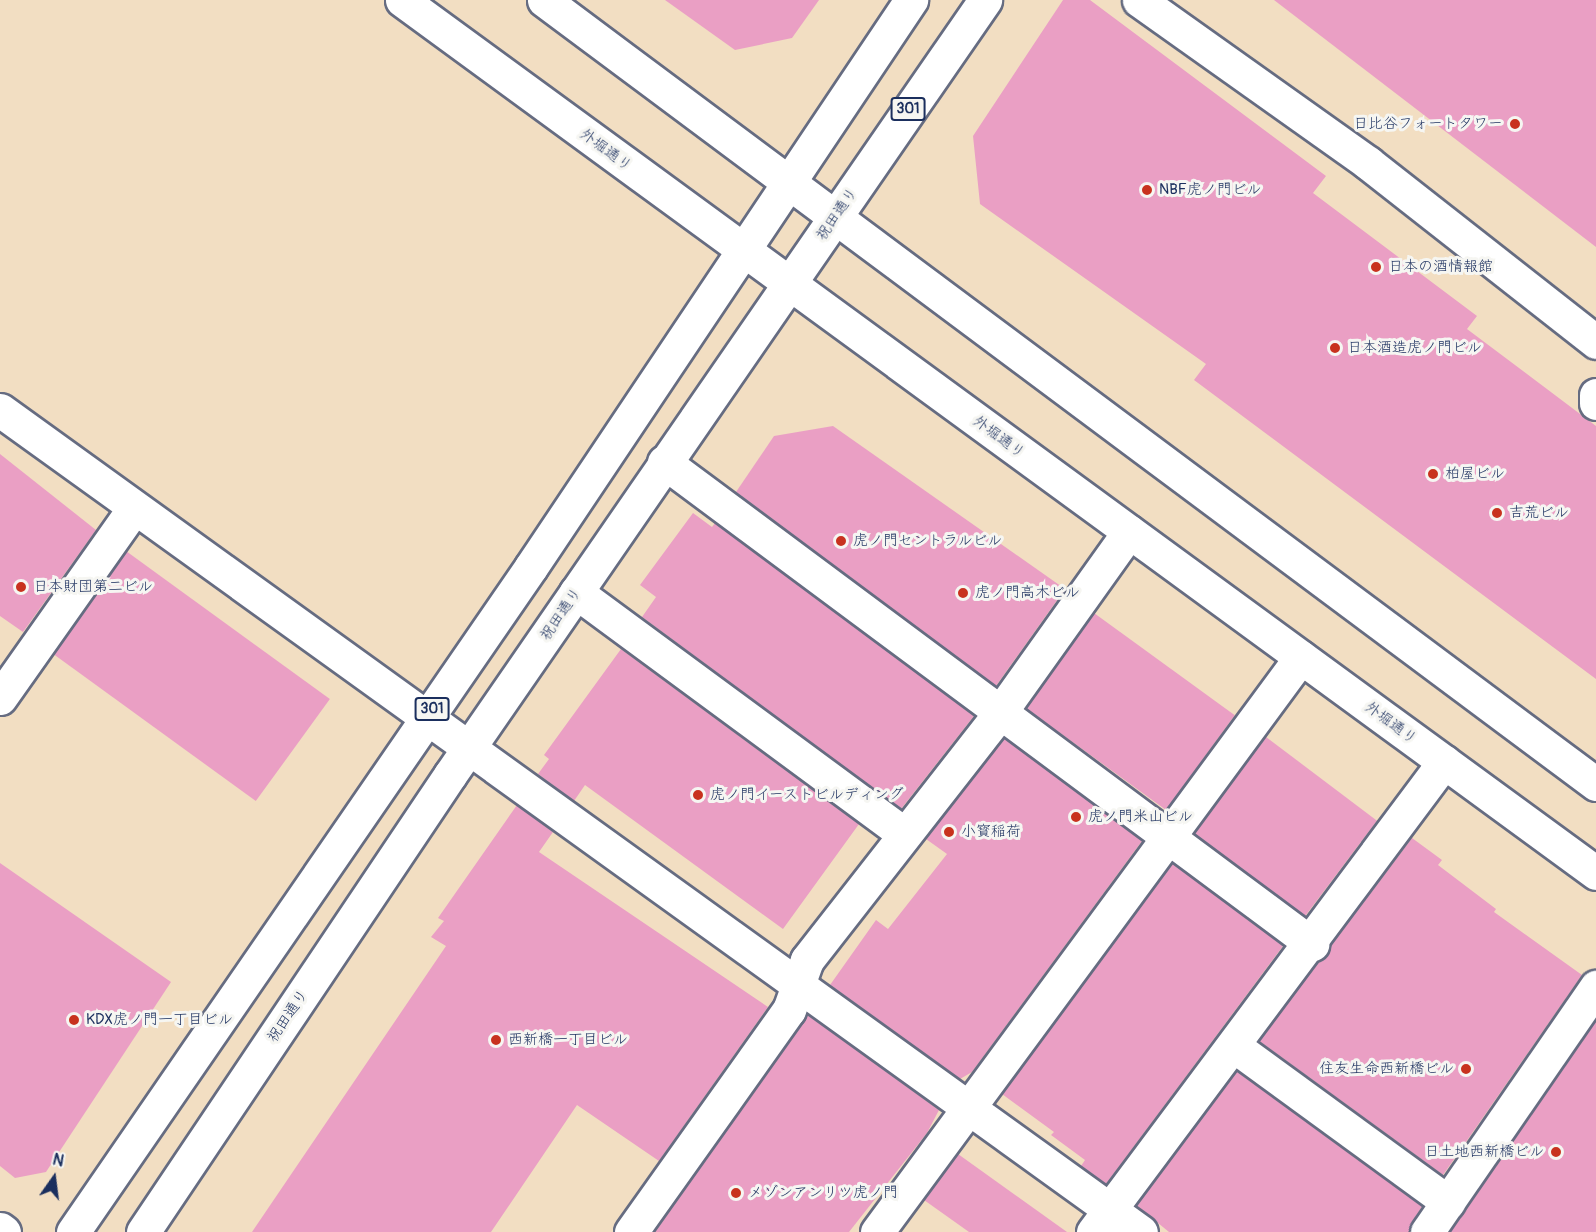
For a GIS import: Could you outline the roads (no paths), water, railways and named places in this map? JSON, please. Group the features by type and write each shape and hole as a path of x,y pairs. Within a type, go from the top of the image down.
{"main road":[{"name":"外堀通り","path":"402,0 1596,873"},
{"path":"544,0 834,219 1596,784"},
{"name":"301","path":"73,1232 426,717 911,0"},
{"name":"祝田通り","path":"143,1232 664,462 985,0"},
{"path":"1139,0 1368,163 1596,342"},
{"path":"1596,395 1596,403"},
{"path":"0,410 968,1106 1102,1221 1141,1232"},
{"path":"664,462 999,714 1312,944"},
{"path":"0,698 134,508"},
{"path":"631,1232 789,1010 807,960 999,714 1129,532"},
{"path":"576,592 904,834"},
{"path":"877,1232 1301,657"},
{"path":"1102,1221 1312,944 1444,762"},
{"path":"1427,1232 1596,987"},
{"path":"1234,1046 1448,1202"},
{"path":"0,1229 4,1232"}],"place":[{"name":"日比谷フォートタワー","path":"1515,124"},
{"name":"NBF虎ノ門ビル","path":"1147,190"},
{"name":"日本の酒情報館","path":"1376,267"},
{"name":"日本酒造虎ノ門ビル","path":"1335,348"},
{"name":"柏屋ビル","path":"1433,474"},
{"name":"吉荒ビル","path":"1497,513"},
{"name":"虎ノ門セントラルビル","path":"841,541"},
{"name":"日本財団第二ビル","path":"21,587"},
{"name":"虎ノ門高木ビル","path":"963,593"},
{"name":"虎ノ門イーストビルディング","path":"698,795"},
{"name":"虎ノ門米山ビル","path":"1076,817"},
{"name":"小寳稲荷","path":"949,832"},
{"name":"KDX虎ノ門一丁目ビル","path":"74,1020"},
{"name":"西新橋一丁目ビル","path":"496,1040"},
{"name":"住友生命西新橋ビル","path":"1466,1069"},
{"name":"日土地西新橋ビル","path":"1556,1152"},
{"name":"メゾンアンリツ虎ノ門","path":"736,1193"}]}
